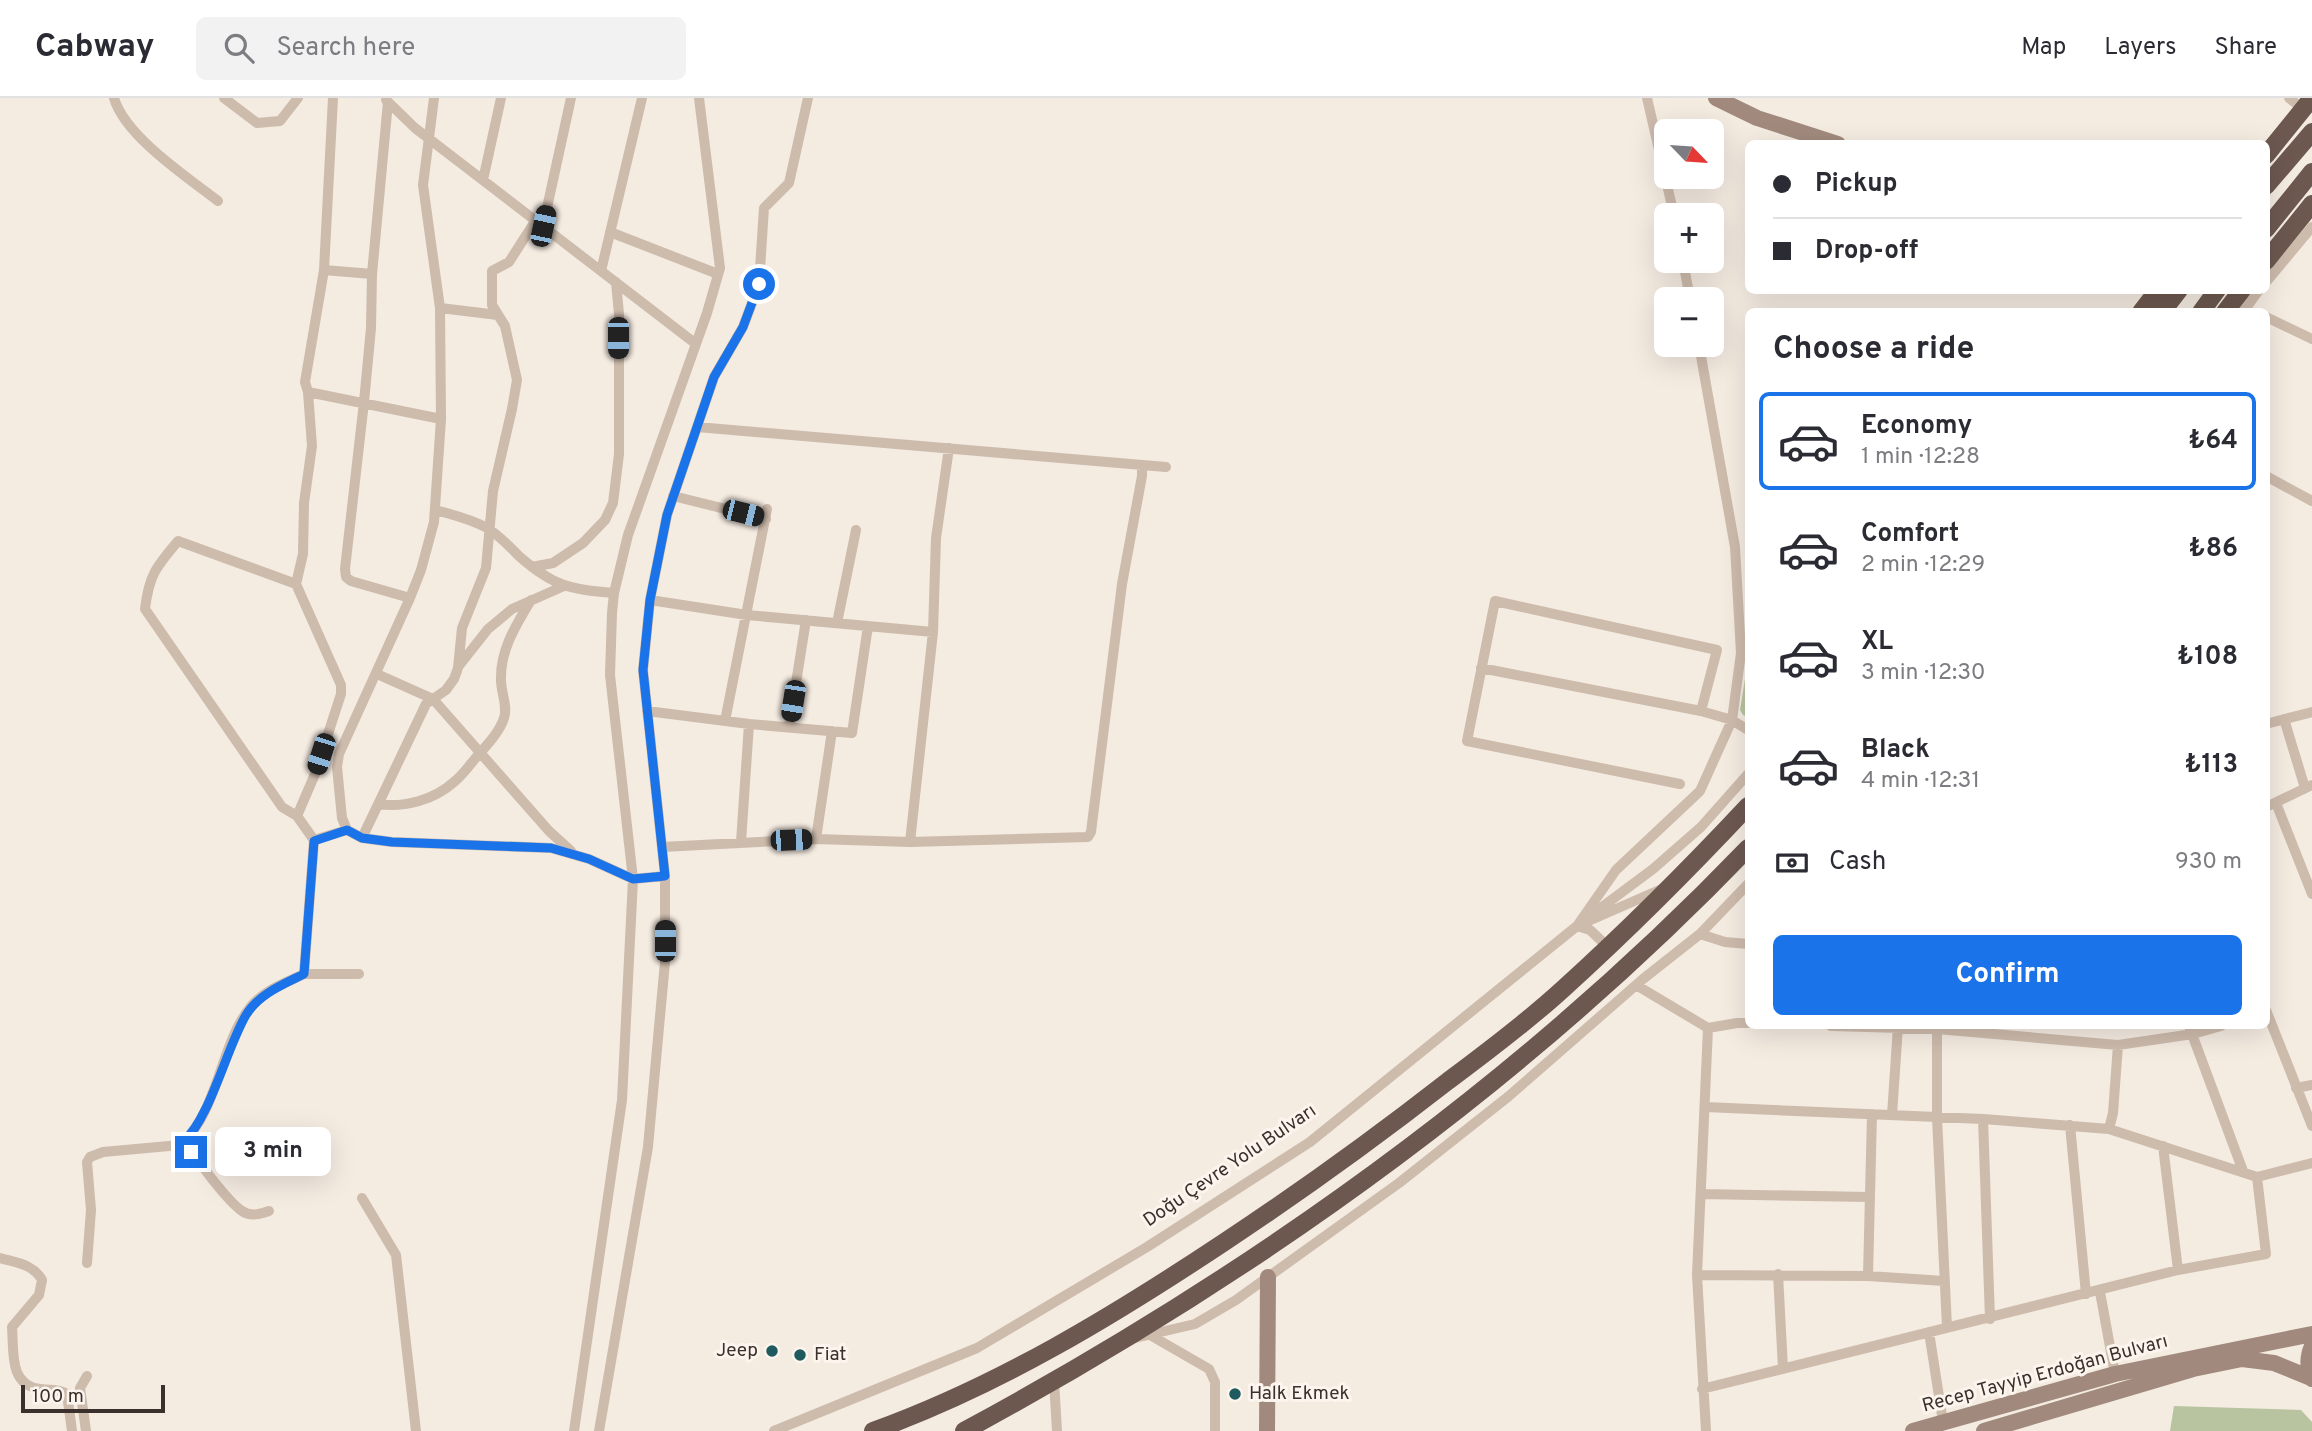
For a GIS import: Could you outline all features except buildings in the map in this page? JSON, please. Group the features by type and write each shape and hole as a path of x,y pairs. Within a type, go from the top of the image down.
{"highway":[{"path":"2270,149 2301,102"},
{"path":"2270,181 2312,132"},
{"path":"2270,224 2312,172"},
{"path":"2270,256 2312,204"},
{"path":"2144,308 2155,294"},
{"path":"2165,308 2176,294"},
{"name":"Doğu Çevre Yolu Bulvarı","path":"873,1431 952,1400 1128,1305 1319,1179 1561,991 1676,882 1745,809"},
{"path":"964,1431 1122,1342 1292,1231 1416,1142 1613,980 1689,910 1745,851"}],"main road":[{"path":"1716,98 1757,118 1826,140"},
{"path":"1267,1431 1268,1276"},
{"name":"Recep Tayyip Erdoğan Bulvarı","path":"1913,1431 2115,1374 2312,1334"},
{"path":"2312,1346 2308,1358 2312,1379"},
{"name":"Recep Tayyip Erdoğan Bulvarı","path":"1984,1431 2193,1369 2242,1359 2274,1363 2312,1379"}],"street":[{"path":"114,98 118,111 148,145 218,201"},
{"path":"224,98 257,123 280,121 298,98"},
{"path":"297,816 315,774 341,694 341,685 296,584 303,554 304,503 312,446 305,382 324,270 333,98"},
{"path":"435,98 423,185 440,308 441,419 436,510 421,570 410,598 340,754 337,767 342,818 347,830 362,838 392,842 551,848 573,853 633,879 665,876"},
{"path":"483,180 501,98"},
{"path":"362,838 426,704 446,690 454,680 458,668 463,628 486,568 493,491 517,380 505,326 492,305 492,271 509,262 540,223 571,98"},
{"path":"601,271 642,98"},
{"path":"574,1431 622,1100 633,879 610,675 614,593 628,535 718,274 699,98"},
{"path":"599,1431 648,1147 665,962 665,876 643,670 650,600 667,515 714,377 743,327 759,284 764,208 789,183 808,98"},
{"path":"1647,98 1671,203"},
{"path":"386,100 428,138 696,344"},
{"path":"386,100 364,402 346,577 351,581 410,598"},
{"path":"2270,277 2312,227"},
{"path":"610,232 718,274"},
{"path":"324,270 372,274"},
{"path":"532,567 553,563 583,543 605,520 612,503 619,454 619,314 616,282"},
{"path":"440,308 498,315"},
{"path":"2270,319 2312,339"},
{"path":"1577,926 1616,870 1700,791 1732,720 1744,668 1735,547 1701,357"},
{"path":"308,392 441,419"},
{"path":"697,427 1166,467"},
{"path":"911,842 933,632 936,538 949,448"},
{"path":"662,847 816,839 911,842 1088,837 1091,832 1122,584 1142,465"},
{"path":"2270,478 2312,501"},
{"path":"673,496 766,514 725,721"},
{"path":"436,510 468,519 489,529 532,567 564,586 577,590 614,593"},
{"path":"837,623 856,530"},
{"path":"296,584 178,541 148,582 145,609 282,807 297,816 314,841 304,974"},
{"path":"458,668 488,629 512,609 564,586"},
{"path":"378,804 390,806 422,801 454,783 488,745 504,719 502,659 513,630 531,600"},
{"path":"650,600 747,615 933,632"},
{"path":"1680,784 1467,741 1495,601 1717,650 1701,711"},
{"path":"789,727 806,620"},
{"path":"647,711 852,733 867,626"},
{"path":"1481,668 1701,711 1732,720 1745,728"},
{"path":"377,674 433,699 549,831 573,853"},
{"path":"2270,723 2312,712"},
{"path":"2284,719 2308,787 2271,805 2309,880 2312,894"},
{"path":"741,842 750,724"},
{"path":"816,839 832,731"},
{"path":"1577,926 1653,869 1701,827 1745,777"},
{"path":"314,841 347,830"},
{"name":"Doğu Çevre Yolu Bulvarı","path":"774,1431 976,1348 1147,1247 1310,1142 1577,926 1676,882"},
{"path":"1122,1342 1195,1324 1236,1300 1399,1183 1509,1096 1636,985 1700,934 1745,887"},
{"path":"1577,926 1590,930 1608,947"},
{"path":"1700,934 1725,942 1745,944"},
{"path":"87,1263 91,1210 87,1162 90,1157 103,1152 180,1144 194,1128 204,1109 239,1027 253,1003 275,988 304,974 359,974"},
{"path":"1636,985 1708,1028 1745,1023"},
{"path":"2270,1021 2312,1126"},
{"path":"1706,1431 1698,1275 1708,1028"},
{"path":"1892,1115 1898,1029"},
{"path":"1947,1327 1937,1117 1937,1029 1987,1029 2118,1045 2191,1030 2243,1171"},
{"path":"2109,1129 2113,1113 2118,1045"},
{"path":"2296,1088 2312,1085"},
{"path":"1705,1107 1983,1119 2109,1129 2258,1177 2312,1163"},
{"path":"1868,1276 1871,1114"},
{"path":"1983,1119 1990,1319"},
{"path":"2070,1125 2086,1294"},
{"path":"184,1141 243,1213 255,1215 269,1211"},
{"path":"2163,1146 2178,1270"},
{"path":"1702,1389 2099,1292 2178,1270 2266,1254 2258,1177"},
{"path":"1701,1194 1869,1197"},
{"path":"362,1198 396,1255 416,1431"},
{"path":"0,1258 30,1266 42,1280 39,1295 12,1327 16,1365 19,1380 27,1387 61,1390 67,1394 72,1431"},
{"path":"1778,1274 1783,1369"},
{"path":"1698,1275 1868,1276 1944,1281"},
{"path":"2099,1292 2115,1374"},
{"path":"1929,1332 1943,1422"},
{"path":"1150,1335 1209,1369 1215,1382 1215,1431"},
{"path":"86,1431 80,1388 87,1376"},
{"path":"1054,1381 1057,1431"}],"green space":[{"path":"1745,679 1745,716 1740,710"},
{"path":"2174,1406 2301,1410 2312,1422 2312,1431 2170,1431"}],"place":[{"name":"Jeep","path":"772,1351"},
{"name":"Fiat","path":"800,1355"},
{"name":"Halk Ekmek","path":"1235,1394"}],"route":[{"path":"191,1152 184,1141 204,1109 239,1027 253,1003 275,988 304,974 314,841 347,830 362,838 392,842 551,848 589,859 633,879 665,876 643,670 650,600 667,515 714,377 743,327 759,284"}]}
